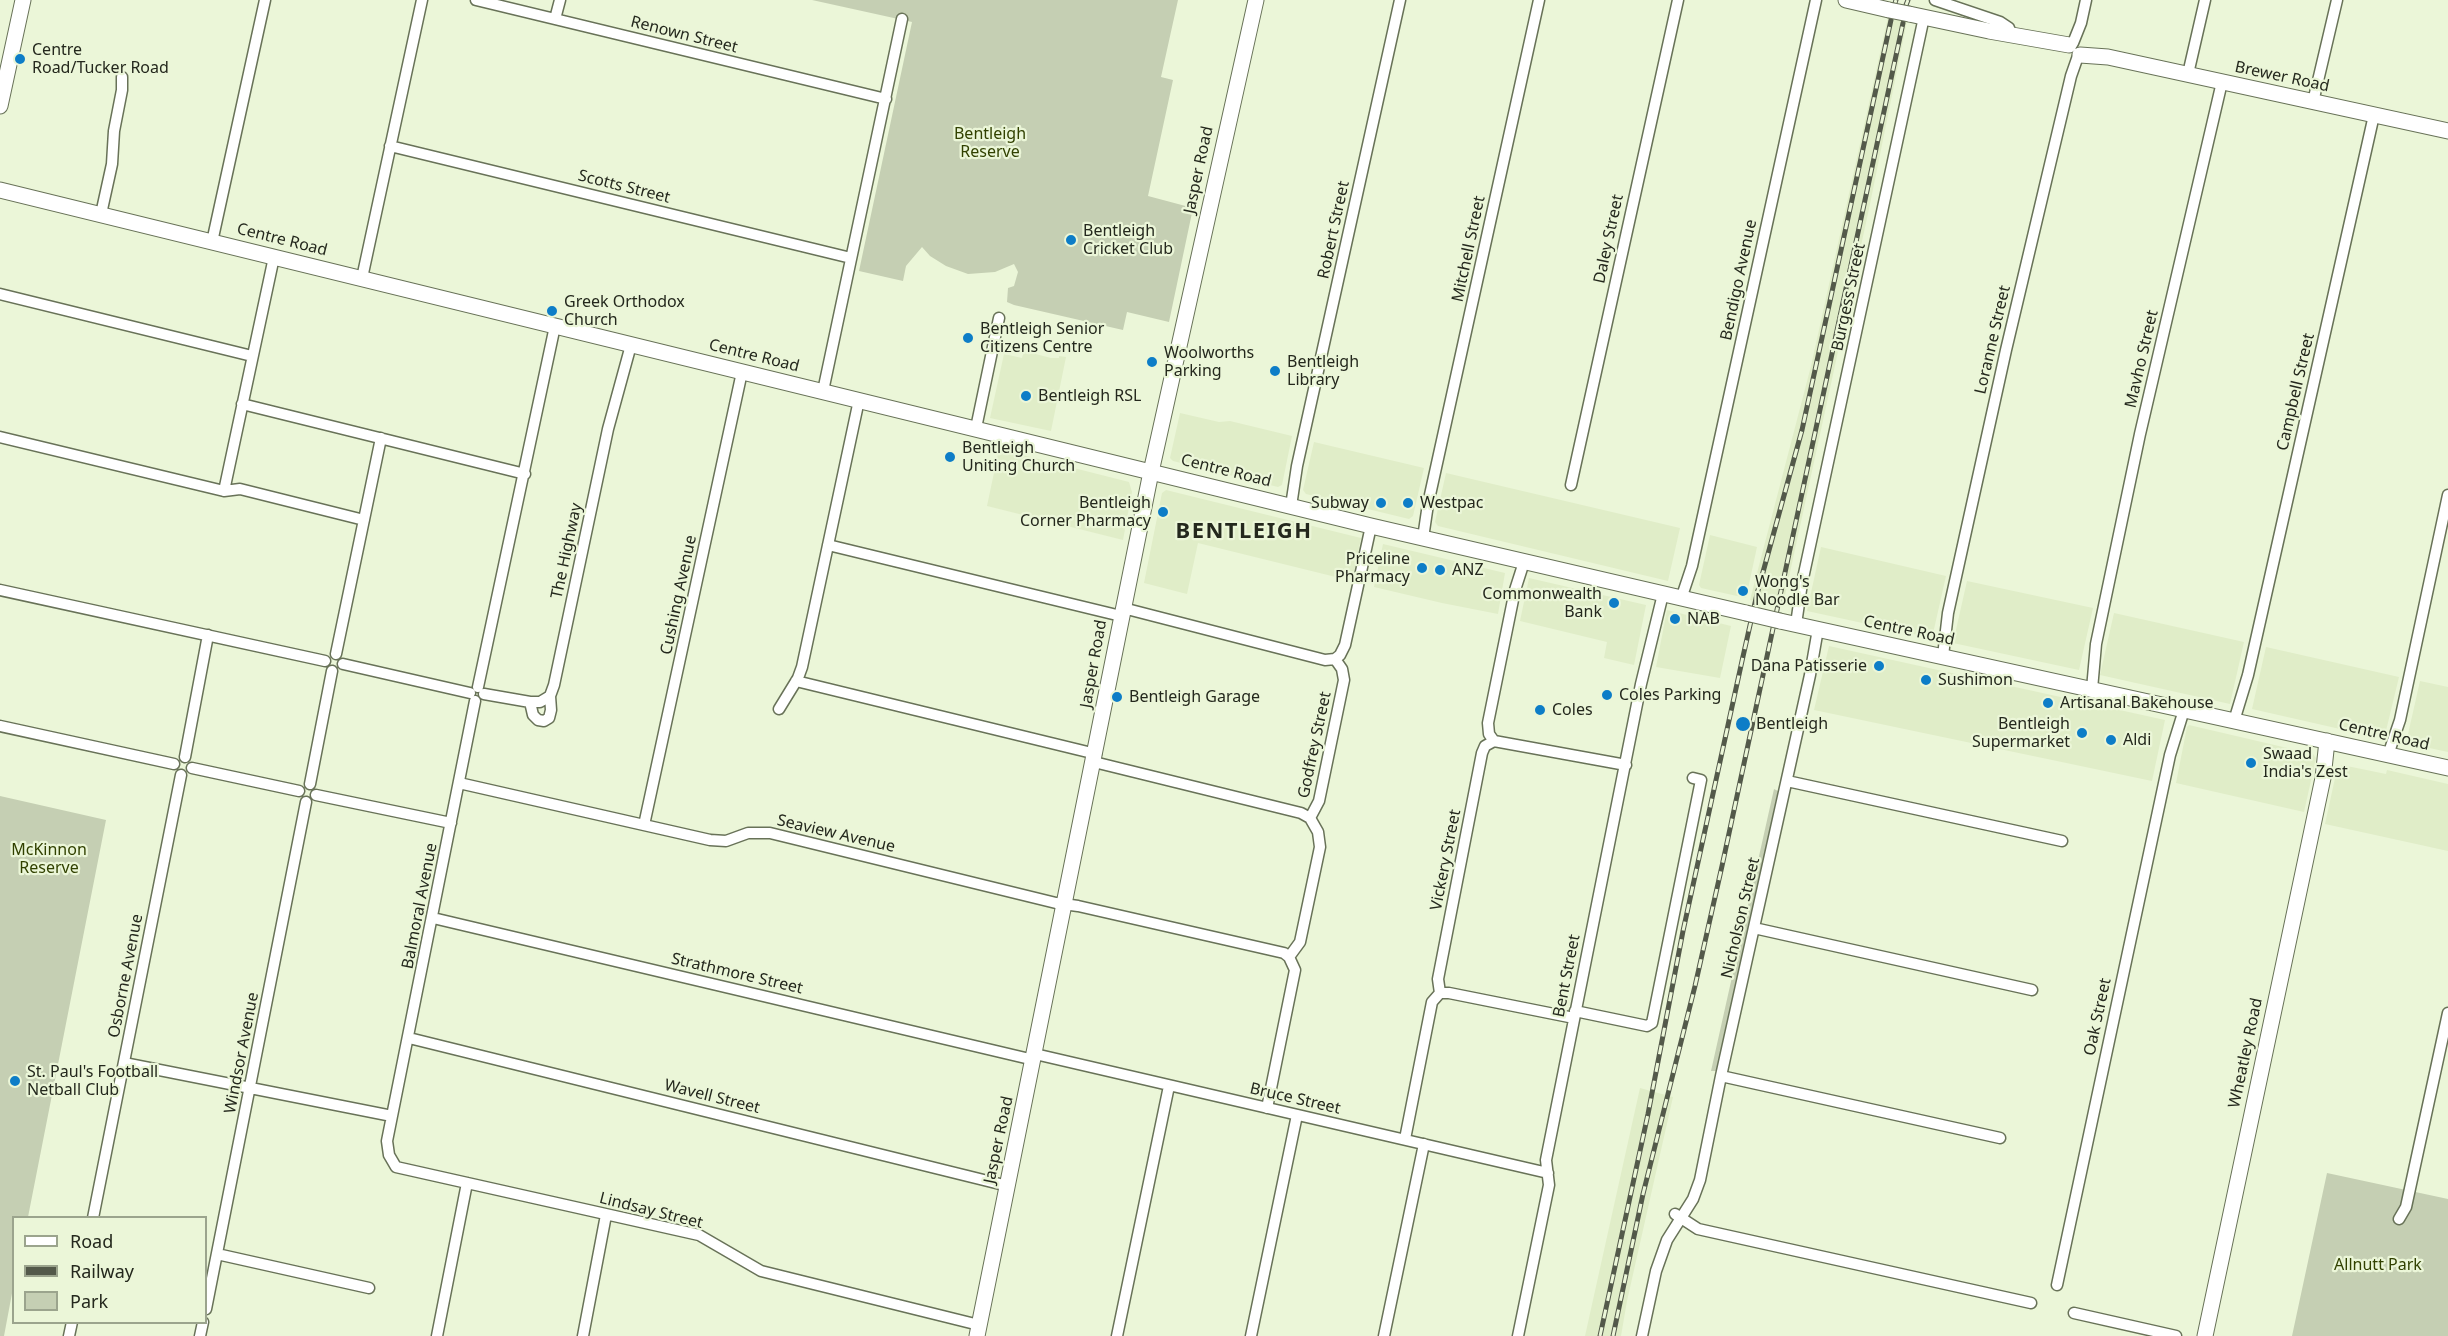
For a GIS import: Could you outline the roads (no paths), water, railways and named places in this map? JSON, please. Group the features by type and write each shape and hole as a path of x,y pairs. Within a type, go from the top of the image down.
{"main road":[{"path":"0,106 23,0"},
{"name":"Jasper Road","path":"978,1331 1151,472 1256,0"},
{"name":"Brewer Road","path":"1846,0 2448,131"},
{"name":"Centre Road","path":"0,190 1371,526 1789,623 2448,768"},
{"name":"Wheatley Road","path":"2205,1336 2331,742"}],"street":[{"path":"212,242 266,0"},
{"path":"362,278 422,0"},
{"name":"Renown Street","path":"476,0 886,99"},
{"path":"555,19 560,0"},
{"name":"Robert Street","path":"1288,505 1400,0"},
{"name":"Mitchell Street","path":"1420,537 1539,0"},
{"name":"Daley Street","path":"1570,485 1678,0"},
{"name":"Bendigo Avenue","path":"1684,599 1692,582 1692,566 1816,0"},
{"path":"1935,0 2000,22 2009,27 2011,35"},
{"name":"Loranne Street","path":"1939,655 2008,339 2071,75 2086,0"},
{"path":"2188,74 2205,0"},
{"path":"2313,102 2337,0"},
{"name":"Burgess Street","path":"1789,623 1802,583 1916,16"},
{"path":"823,391 902,19"},
{"path":"101,214 112,164 114,130 122,90 122,77"},
{"name":"Mavho Street","path":"2087,688 2143,423 2222,82"},
{"name":"Campbell Street","path":"2237,721 2374,115"},
{"name":"Scotts Street","path":"390,146 851,258"},
{"path":"224,491 274,257"},
{"path":"0,294 252,356"},
{"path":"976,428 999,318"},
{"name":"Balmoral Avenue","path":"392,1116 476,694 555,326"},
{"name":"The Highway","path":"530,702 533,715 538,720 544,721 549,718 550,696 557,673 608,429 631,345"},
{"name":"Cushing Avenue","path":"645,825 742,372"},
{"path":"779,709 802,667 859,400"},
{"path":"242,404 525,474"},
{"path":"0,437 224,491 240,489 364,520"},
{"path":"336,654 381,438"},
{"path":"2392,756 2448,495"},
{"path":"828,545 1325,660 1335,659 1345,645 1371,526"},
{"path":"1521,561 1488,723 1489,734 1494,741 1626,765"},
{"path":"0,590 326,660"},
{"name":"Bent Street","path":"1518,1336 1549,1185 1546,1161 1660,594"},
{"name":"Nicholson Street","path":"1642,1336 1664,1232 1677,1216 1701,1167 1821,630"},
{"path":"185,757 208,635"},
{"path":"331,654 341,656 343,664 340,669 332,671 326,666 326,660 331,654"},
{"name":"Godfrey Street","path":"1289,957 1300,942 1320,847 1318,832 1310,818 1319,801 1344,680 1343,672 1335,659"},
{"path":"343,664 476,694 530,702 540,702 550,696"},
{"path":"310,784 332,671"},
{"path":"796,681 1095,758 1300,813 1310,818"},
{"name":"Oak Street","path":"2056,1285 2180,709"},
{"path":"0,726 174,764"},
{"name":"Vickery Street","path":"1405,1139 1432,1002 1440,993 1438,979 1482,753 1485,746 1494,741"},
{"path":"185,757 190,760 192,768 189,773 181,775 174,770 174,764 179,758 185,757"},
{"path":"192,768 299,791"},
{"name":"Osborne Avenue","path":"93,1216 181,775"},
{"path":"1440,993 1647,1026 1652,1023 1701,780 1693,778"},
{"path":"1787,781 2062,841"},
{"name":"Seaview Avenue","path":"459,783 710,840 726,841 748,833 770,833 1273,951 1289,957"},
{"path":"310,784 316,789 314,800 306,802 300,797 299,791 304,785 310,784"},
{"path":"316,795 451,823"},
{"name":"Windsor Avenue","path":"207,1304 306,802"},
{"name":"Strathmore Street","path":"433,918 1035,1057"},
{"path":"1754,928 2032,990"},
{"path":"1267,1108 1294,973 1294,963 1289,957"},
{"path":"2399,1219 2406,1207 2448,1012"},
{"name":"Wavell Street","path":"409,1038 1008,1185"},
{"name":"Bruce Street","path":"1035,1057 1548,1173"},
{"path":"124,1063 392,1116"},
{"path":"1721,1076 2000,1138"},
{"path":"1117,1336 1169,1086"},
{"path":"1251,1336 1297,1115"},
{"name":"Lindsay Street","path":"392,1116 387,1142 389,1155 396,1167 699,1236 761,1271 978,1331"},
{"path":"1384,1336 1424,1144"},
{"path":"437,1336 467,1183"},
{"path":"583,1336 606,1215"},
{"path":"1677,1216 1698,1229 2031,1303"},
{"path":"216,1254 369,1288"},
{"path":"2074,1313 2176,1336"}],"railway":[{"path":"1906,5 1908,0"},
{"path":"1600,1336 1648,1114 1683,931 1742,661 1757,594 1802,430 1891,20"},
{"path":"1613,1336 1643,1194 1695,986 1722,866 1903,23"}],"place":[{"name":"Centre Road/Tucker Road","path":"20,59"},
{"name":"Bentleigh Cricket Club","path":"1071,240"},
{"name":"Greek Orthodox Church","path":"552,311"},
{"name":"Bentleigh Senior Citizens Centre","path":"968,338"},
{"name":"Woolworths Parking","path":"1152,362"},
{"name":"Bentleigh Library","path":"1275,371"},
{"name":"Bentleigh RSL","path":"1026,396"},
{"name":"Bentleigh Uniting Church","path":"950,457"},
{"name":"Subway","path":"1381,503"},
{"name":"Westpac","path":"1408,503"},
{"name":"Bentleigh Corner Pharmacy","path":"1163,512"},
{"name":"Priceline Pharmacy","path":"1422,568"},
{"name":"ANZ","path":"1440,570"},
{"name":"Wong's Noodle Bar","path":"1743,591"},
{"name":"Commonwealth Bank","path":"1614,603"},
{"name":"NAB","path":"1675,619"},
{"name":"Dana Patisserie","path":"1879,666"},
{"name":"Sushimon","path":"1926,680"},
{"name":"Coles Parking","path":"1607,695"},
{"name":"Bentleigh Garage","path":"1117,697"},
{"name":"Artisanal Bakehouse","path":"2048,703"},
{"name":"Coles","path":"1540,710"},
{"name":"Bentleigh","path":"1743,724"},
{"name":"Bentleigh Supermarket","path":"2082,733"},
{"name":"Aldi","path":"2111,740"},
{"name":"Swaad India's Zest","path":"2251,763"},
{"name":"St. Paul's Football Netball Club","path":"15,1081"}],"district":[{"name":"BENTLEIGH","path":"1244,532"}],"park label":[{"name":"Bentleigh Reserve","path":"990,143"},
{"name":"McKinnon Reserve","path":"49,859"},
{"name":"Allnutt Park","path":"2378,1265"}]}
